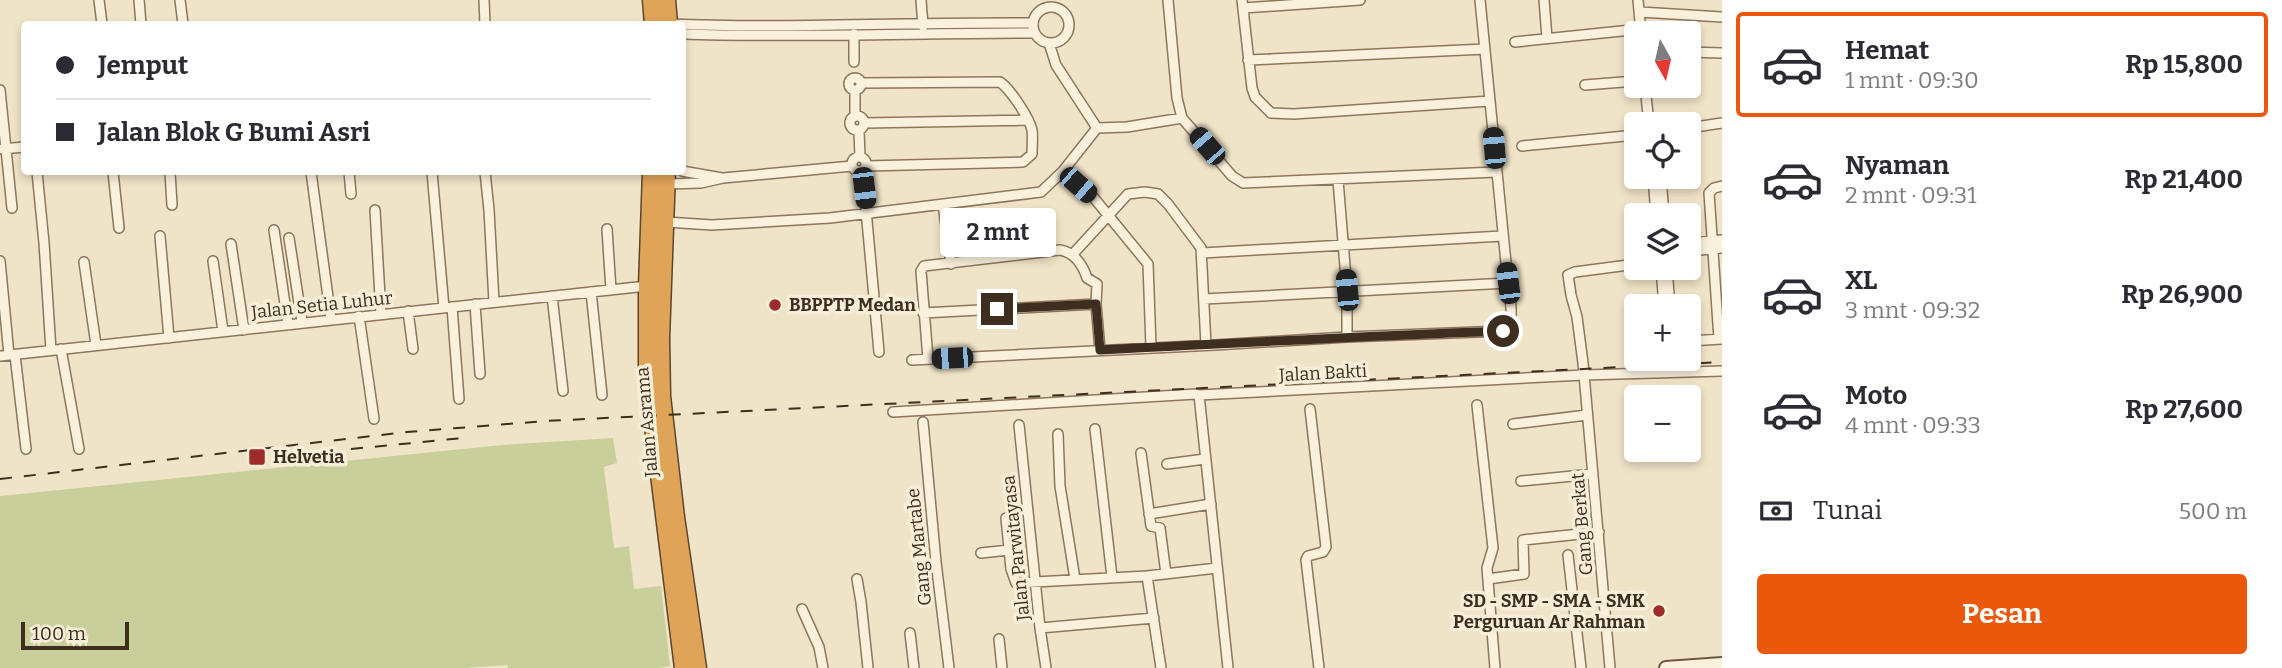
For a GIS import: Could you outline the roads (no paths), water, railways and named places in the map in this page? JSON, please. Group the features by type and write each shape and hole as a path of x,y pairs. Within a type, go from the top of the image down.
{"highway":[{"path":"651,0 653,21"},
{"path":"667,0 669,21"},
{"name":"Jalan Asrama","path":"650,175 647,378 683,668"},
{"name":"Jalan Asrama","path":"667,178 672,223 661,339 662,396 698,668"}],"street":[{"path":"99,0 102,21"},
{"path":"139,0 141,21"},
{"path":"180,0 183,21"},
{"path":"484,0 485,21"},
{"path":"921,0 923,28"},
{"path":"1168,0 1177,98 1182,118 1232,176 1243,183 1496,172"},
{"path":"1360,0 1243,4 1248,60 1255,97 1271,113 1490,101"},
{"path":"912,360 1503,331 1511,325 1480,0"},
{"path":"1544,0 1547,38"},
{"path":"1638,0 1640,21"},
{"path":"1046,4 1065,14 1069,25 1061,40 1049,43 1039,38 1034,28 1038,12 1046,4"},
{"path":"1640,12 1722,17"},
{"path":"686,26 751,32 854,34 923,28"},
{"path":"751,32 1034,28"},
{"path":"686,33 711,30"},
{"path":"1515,42 1624,32"},
{"path":"854,34 854,62"},
{"path":"1049,43 1056,65 1097,128"},
{"path":"1248,60 1485,49"},
{"path":"1701,52 1722,53"},
{"path":"852,166 857,171 866,166 1023,162 1030,157 1032,150 1031,130 1027,120 1003,84 995,80 858,87 855,116 850,125 855,130 862,127 1027,120"},
{"path":"1585,85 1624,82"},
{"path":"0,90 3,149 12,208"},
{"path":"672,223 830,218 1041,192 1063,171 1097,128 1127,127 1182,118"},
{"path":"1701,126 1722,123"},
{"path":"860,157 862,127"},
{"path":"1522,146 1624,136"},
{"path":"3,149 21,147"},
{"path":"852,166 853,159 860,157 864,158 866,166"},
{"path":"667,178 686,184 852,166"},
{"path":"1063,171 1094,198 1148,264 1151,347"},
{"path":"686,172 723,178"},
{"path":"37,175 51,350"},
{"path":"113,175 119,228"},
{"path":"170,175 172,205"},
{"path":"311,175 331,319"},
{"path":"349,175 351,194"},
{"path":"432,175 459,399"},
{"path":"485,175 494,302"},
{"path":"684,175 686,184"},
{"path":"1338,180 1348,337"},
{"path":"1701,340 1720,339 1719,294 1709,193 1722,186"},
{"path":"864,188 879,352"},
{"path":"1072,255 1128,194 1157,194 1168,204 1202,253 1206,345"},
{"path":"943,204 951,264"},
{"path":"375,210 381,314"},
{"path":"607,229 611,289"},
{"path":"274,230 288,324"},
{"path":"160,236 169,338"},
{"path":"1202,253 1502,236"},
{"path":"289,238 302,322"},
{"path":"1715,246 1722,240"},
{"path":"231,244 244,330"},
{"path":"928,359 921,271 927,265 1060,250 1068,251 1085,269 1087,278 1097,284 1100,350"},
{"path":"0,261 8,355 26,449"},
{"path":"213,261 223,331"},
{"path":"84,262 96,345"},
{"name":"Gang Berkat","path":"1610,668 1584,376 1577,318 1568,275 1624,266"},
{"path":"1203,299 1508,283"},
{"name":"Jalan Setia Luhur","path":"8,355 647,286"},
{"path":"591,292 603,395"},
{"path":"552,296 563,391"},
{"path":"475,304 480,374"},
{"path":"923,313 1096,304"},
{"path":"408,312 413,349"},
{"path":"359,316 374,419"},
{"path":"61,349 79,449"},
{"name":"Jalan Bakti","path":"893,412 1196,394 1722,372"},
{"path":"1199,395 1228,668"},
{"path":"1477,405 1493,548 1487,565 1496,668"},
{"path":"1310,410 1326,547 1323,552 1308,556 1306,560 1319,668"},
{"path":"1513,424 1587,415"},
{"name":"Gang Martabe","path":"923,422 949,668"},
{"name":"Jalan Parwitayasa","path":"1019,425 1046,668"},
{"path":"1095,429 1112,577"},
{"path":"1058,434 1060,491 1075,579"},
{"path":"1141,453 1151,527 1160,528 1166,574"},
{"path":"1167,464 1205,460"},
{"path":"1521,481 1593,474"},
{"path":"1149,514 1211,504"},
{"path":"1006,518 1011,569 1016,582 1147,576 1217,568"},
{"path":"1488,579 1524,574 1522,543 1525,540 1599,532"},
{"path":"981,553 1009,550"},
{"path":"1568,555 1581,668"},
{"path":"1147,576 1161,668"},
{"path":"856,579 868,668"},
{"path":"803,609 819,647 823,668"},
{"path":"1040,628 1154,618"},
{"path":"910,633 914,668"},
{"path":"999,639 1002,668"},
{"path":"1668,668 1719,665"}],"railway":[{"path":"0,479 407,432 546,421 1722,362"},
{"path":"351,449 463,438"}],"place":[{"name":"BBPPTP Medan","path":"775,305"},
{"name":"Helvetia","path":"257,457"},
{"name":"SD - SMP - SMA - SMK Perguruan Ar Rahman","path":"1659,611"}]}
